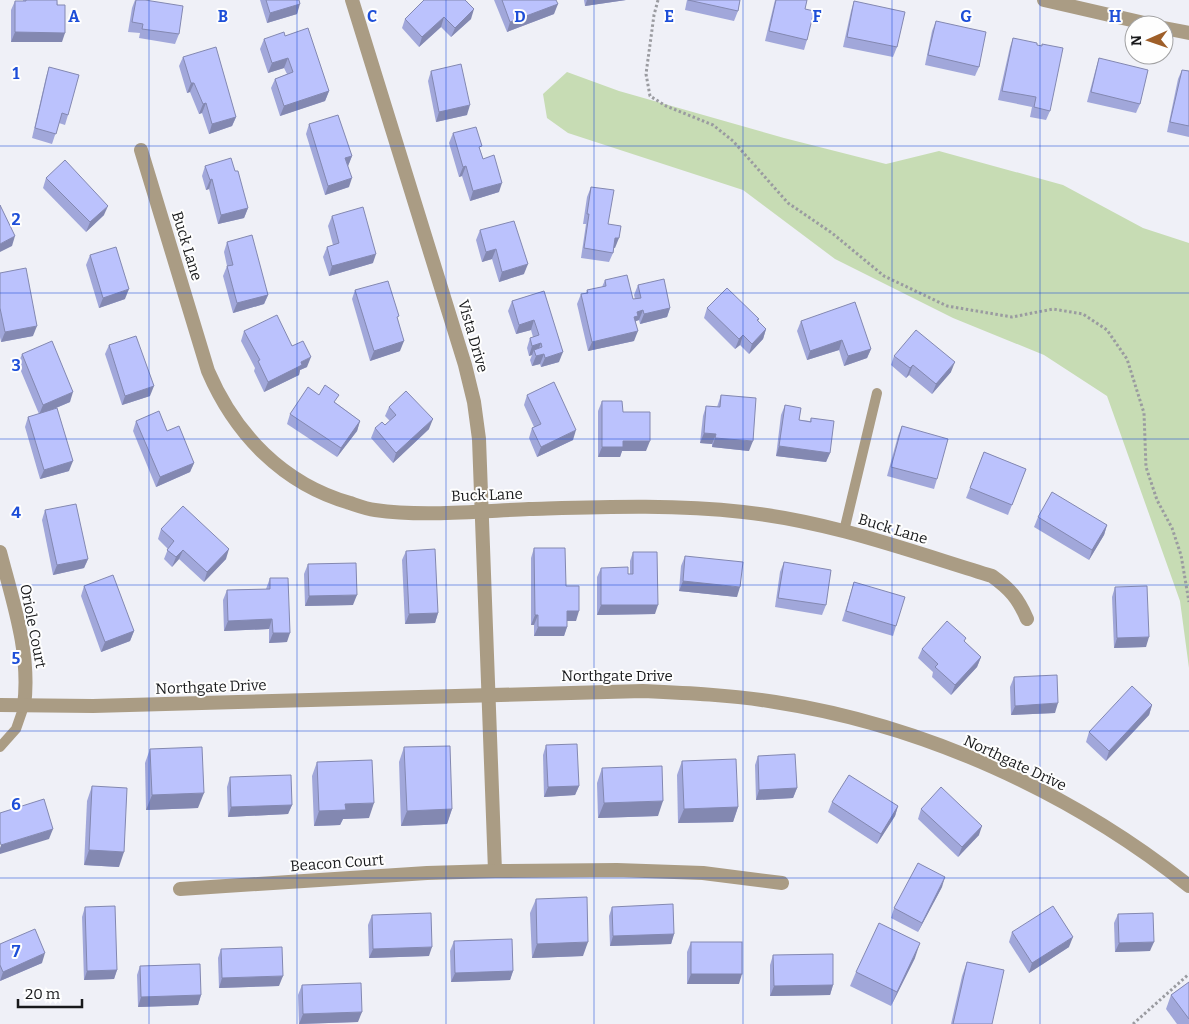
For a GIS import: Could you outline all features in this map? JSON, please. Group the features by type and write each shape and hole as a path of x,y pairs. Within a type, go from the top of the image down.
{"street":[{"name":"Vista Drive","path":"352,0 465,364 474,402 479,439 483,511 490,695"},
{"path":"1044,0 1124,18"},
{"path":"1174,30 1189,33"},
{"name":"Buck Lane","path":"141,150 208,371 216,390 233,418 253,444 288,474 311,488 335,499 373,510 406,513 682,507 745,512 808,522 844,531 992,576 1008,587 1020,601 1027,619"},
{"name":"Oriole Court","path":"0,552 12,596 25,660 27,685 24,706"},
{"name":"Northgate Drive","path":"0,705 93,706 644,691 710,694 776,702 840,714 904,732 978,760 1035,788 1117,835 1189,886"},
{"path":"490,695 495,871"},
{"name":"Beacon Court","path":"180,889 427,873 495,871 617,870 703,873 782,883"}],"lane":[{"path":"844,531 877,393"},
{"path":"0,746 16,729 24,706"}],"path":[{"path":"658,0 654,15 646,74 650,96 666,106 713,125 733,141 788,202 832,232 884,276 947,306 1012,317 1053,309 1083,314 1107,330 1127,359 1144,413 1146,467 1157,500 1172,528 1181,555 1189,602"},
{"path":"1133,1024 1189,974"}],"green space":[{"path":"567,72 619,91 784,138 886,164 939,151 1063,185 1143,228 1189,243 1189,668 1180,601 1107,396 1044,355 953,318 835,259 743,190 568,133 547,118 543,94"}],"building":[{"path":"57,0 57,5 65,5 65,33 15,32 15,1"},
{"path":"136,0 183,6 179,34 142,29 143,24 132,22"},
{"path":"266,0 299,0 300,4 270,13"},
{"path":"424,0 465,0 474,9 455,28 444,17 422,37 405,19"},
{"path":"502,0 556,0 558,4 510,22"},
{"path":"688,0 740,0 738,11"},
{"path":"776,0 807,0 805,9 814,11 807,40 769,31"},
{"path":"854,1 905,12 897,47 847,37"},
{"path":"936,21 986,32 979,67 928,55"},
{"path":"308,28 329,91 284,106 275,79 293,72 288,58 272,63 264,39 284,32 285,36"},
{"path":"1013,38 1037,43 1037,45 1042,46 1042,44 1063,48 1050,111 1034,107 1036,97 1002,91"},
{"path":"216,47 236,117 212,124 206,103 203,104 194,83 191,83 183,57"},
{"path":"1099,58 1148,70 1140,104 1091,92"},
{"path":"461,64 470,105 439,112 431,71"},
{"path":"49,67 79,75 68,115 62,113 56,134 35,128"},
{"path":"1182,70 1189,71 1189,126 1170,122"},
{"path":"338,115 352,156 345,158 352,178 328,186 309,124"},
{"path":"476,127 482,146 479,147 483,159 494,155 502,183 473,191 466,166 463,167 453,133"},
{"path":"231,158 235,171 238,171 248,208 221,215 212,179 210,180 205,166"},
{"path":"65,160 108,206 90,222 46,178"},
{"path":"591,187 614,190 608,224 621,226 619,238 615,238 613,253 584,248"},
{"path":"0,205 15,236 0,244"},
{"path":"363,207 376,254 332,266 327,247 339,243 332,216"},
{"path":"514,221 528,264 502,272 496,249 486,252 480,230"},
{"path":"252,235 268,295 237,303 227,266 233,265 227,242"},
{"path":"116,247 129,289 103,298 90,255"},
{"path":"26,268 37,326 5,332 0,308 0,273"},
{"path":"627,275 633,299 641,298 638,285 664,279 670,308 644,314 643,310 637,312 638,316 634,317 638,331 592,342 581,294 588,293 587,290 606,286 605,280"},
{"path":"388,281 399,316 397,317 404,341 374,351 355,290"},
{"path":"727,288 759,319 757,320 766,329 752,344 743,335 739,339 707,308"},
{"path":"544,291 563,352 545,358 544,354 536,356 534,350 542,347 541,343 532,346 530,338 539,335 534,320 519,325 512,301"},
{"path":"855,302 871,349 848,356 842,340 810,351 801,321"},
{"path":"277,315 292,346 303,341 311,357 301,362 302,365 268,382 258,361 260,360 244,331"},
{"path":"916,330 955,362 936,384 913,365 910,368 894,356"},
{"path":"136,336 154,386 125,396 109,345"},
{"path":"52,341 73,392 43,405 22,354"},
{"path":"554,382 576,430 541,447 532,428 541,424 527,395"},
{"path":"325,385 339,395 334,402 360,421 341,448 290,414 308,387 319,395"},
{"path":"406,391 433,419 396,453 375,428 382,422 385,425 396,415 389,407"},
{"path":"721,395 756,398 753,441 715,438 716,434 704,433 706,406 720,407"},
{"path":"602,401 622,401 623,412 650,412 650,441 623,441 623,447 602,447"},
{"path":"785,405 801,408 799,420 811,422 811,418 834,421 830,453 779,446"},
{"path":"57,408 73,461 44,470 28,417"},
{"path":"159,411 167,431 179,426 194,463 160,477 136,421"},
{"path":"902,426 948,439 937,479 891,467"},
{"path":"984,452 1026,469 1012,505 970,488"},
{"path":"1052,492 1107,525 1092,550 1038,517"},
{"path":"76,504 88,559 57,565 45,510"},
{"path":"183,506 229,549 207,572 183,550 176,557 167,550 174,541 161,529"},
{"path":"534,548 565,548 566,586 579,586 579,611 567,611 567,627 538,627 538,615 535,615"},
{"path":"435,549 438,613 409,614 406,551"},
{"path":"633,552 657,552 658,605 601,605 601,568 628,567 628,574 633,574"},
{"path":"685,556 743,562 740,587 683,581"},
{"path":"784,562 831,570 826,605 778,598"},
{"path":"356,563 357,595 309,596 308,564"},
{"path":"113,575 134,631 105,642 84,586"},
{"path":"270,578 288,578 290,633 273,633 272,619 228,621 227,590 270,589"},
{"path":"854,582 905,597 896,626 846,611"},
{"path":"1147,586 1149,637 1117,638 1115,587"},
{"path":"947,621 966,638 964,641 981,657 955,685 935,667 938,664 922,649"},
{"path":"1057,675 1058,703 1015,706 1014,677"},
{"path":"1132,686 1152,705 1109,751 1089,732"},
{"path":"577,744 579,786 548,787 546,745"},
{"path":"450,746 452,809 407,811 404,747"},
{"path":"202,747 204,793 152,795 150,749"},
{"path":"795,754 797,788 759,790 758,756"},
{"path":"736,759 738,807 684,809 682,761"},
{"path":"372,760 374,803 345,804 346,810 319,811 317,762"},
{"path":"662,766 663,801 604,803 602,768"},
{"path":"291,775 292,805 231,807 230,777"},
{"path":"849,775 898,806 881,834 832,802"},
{"path":"92,786 127,788 124,852 89,850"},
{"path":"941,787 982,826 962,847 921,809"},
{"path":"44,799 53,829 1,845 0,813"},
{"path":"918,863 945,877 922,923 894,908"},
{"path":"587,897 588,942 537,944 536,899"},
{"path":"673,904 674,934 613,936 612,907"},
{"path":"115,906 117,970 87,971 85,907"},
{"path":"1053,906 1073,937 1032,963 1012,932"},
{"path":"431,913 432,947 373,949 372,915"},
{"path":"1153,913 1154,942 1119,943 1118,914"},
{"path":"879,923 920,943 897,992 856,972"},
{"path":"35,929 45,953 3,972 0,965 0,944"},
{"path":"512,939 513,971 455,973 454,941"},
{"path":"691,942 742,942 742,974 691,974"},
{"path":"282,947 283,976 222,978 221,949"},
{"path":"833,954 833,985 774,986 773,955"},
{"path":"967,962 1004,970 992,1024 953,1024"},
{"path":"200,964 201,995 141,997 140,966"},
{"path":"1189,982 1189,1019 1171,995"},
{"path":"361,983 362,1012 303,1014 302,985"}]}
